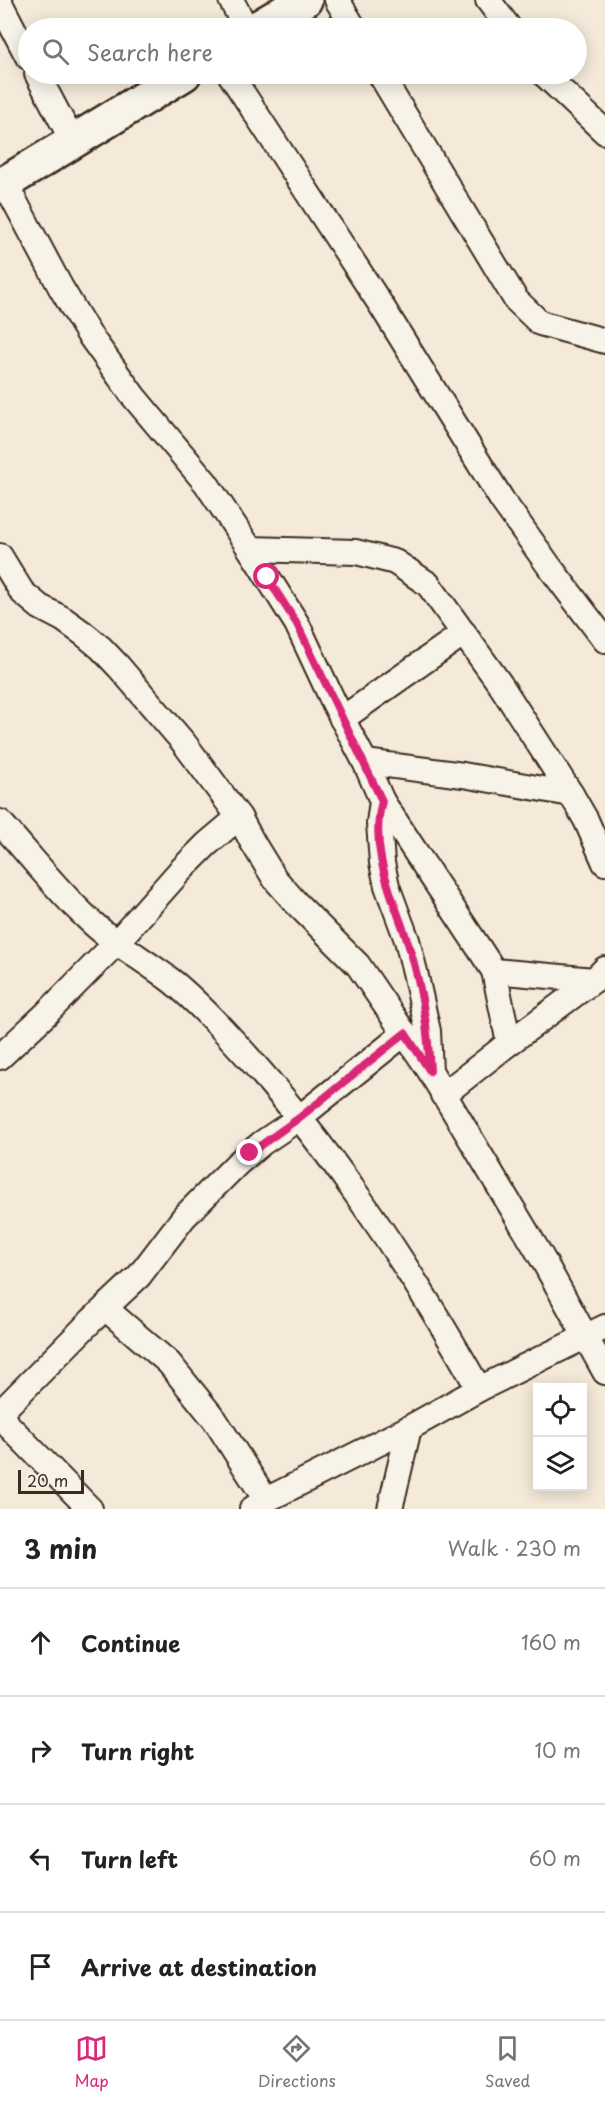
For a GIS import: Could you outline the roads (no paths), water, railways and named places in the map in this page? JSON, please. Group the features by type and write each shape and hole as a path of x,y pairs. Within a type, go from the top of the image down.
{"street":[{"path":"231,0 241,18"},
{"path":"274,18 305,0"},
{"path":"337,0 348,18"},
{"path":"488,0 502,18"},
{"path":"0,3 18,38"},
{"path":"42,84 73,142"},
{"path":"168,84 3,185 88,333 134,397 206,483 297,624 382,801 494,971 509,1043"},
{"path":"237,84 381,304 502,500 605,640"},
{"path":"386,84 516,300 540,323 605,341"},
{"path":"555,84 605,132"},
{"path":"250,549 356,552 395,562 428,584 500,684 571,794 586,820 605,864"},
{"path":"0,556 22,592 40,607 63,619 84,634 119,667 184,743 239,817 252,843 275,879 358,964 430,1071 542,1258 596,1331 605,1372"},
{"path":"342,719 464,633"},
{"path":"364,762 463,775 571,794"},
{"path":"382,801 379,823 382,864 415,972 428,1031 430,1071"},
{"path":"0,1057 116,943 178,872 239,817"},
{"path":"1,826 84,916 116,943 167,977 223,1030 299,1118 392,1245 444,1327 479,1389"},
{"path":"494,971 599,975"},
{"path":"443,1095 599,975"},
{"path":"90,1509 0,1415 139,1276 184,1217 231,1169 405,1033"},
{"path":"105,1308 169,1363 215,1420 259,1504 409,1428 479,1389 596,1331"},
{"path":"390,1509 409,1428"}]}
